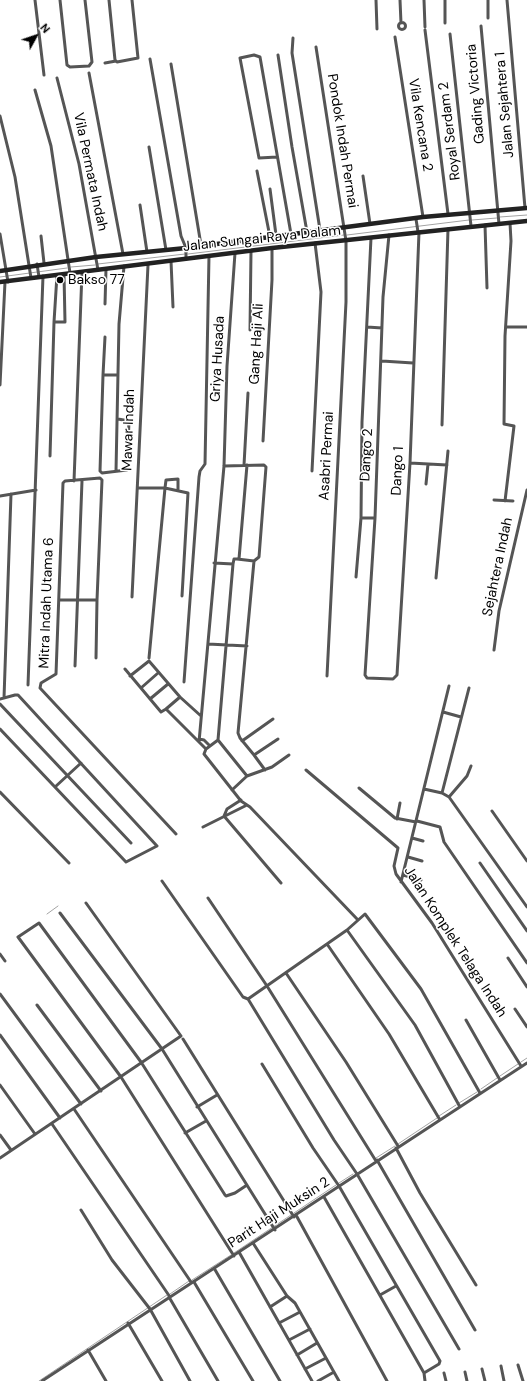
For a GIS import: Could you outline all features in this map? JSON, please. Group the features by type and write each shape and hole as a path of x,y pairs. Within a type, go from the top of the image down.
{"street":[{"path":"35,0 44,75"},
{"path":"60,0 67,65 70,67 89,66 92,62 85,0"},
{"path":"108,0 116,61"},
{"path":"105,63 138,58 132,0"},
{"path":"376,0 378,29"},
{"path":"400,0 401,23"},
{"path":"424,0 425,28 448,214"},
{"path":"445,0 445,23"},
{"path":"488,0 488,18"},
{"name":"Jalan Sejahtera 1","path":"507,0 526,208"},
{"name":"Gading Victoria","path":"481,26 497,213"},
{"name":"Royal Serdam 2","path":"450,34 471,225"},
{"name":"Vila Kencana 2","path":"395,37 423,217"},
{"path":"293,38 292,53 320,230"},
{"name":"Pondok Indah Permai","path":"316,48 346,239"},
{"path":"278,55 307,232"},
{"path":"277,157 259,158 239,62 240,58 259,56 291,234"},
{"path":"150,59 181,236 186,249 186,257"},
{"path":"171,64 201,245"},
{"path":"89,73 123,254"},
{"name":"Vila Permata Indah","path":"57,78 79,164 98,268"},
{"path":"35,90 51,146 70,272"},
{"path":"0,116 15,177 31,276"},
{"path":"149,147 166,250"},
{"path":"257,171 270,237"},
{"path":"363,176 370,224"},
{"path":"270,189 276,235"},
{"path":"140,204 147,252"},
{"path":"0,271 7,272 44,263 68,262 123,254 186,249 201,245 370,224 416,220 423,217 448,214 470,215 497,213 526,208"},
{"path":"497,213 499,223"},
{"name":"Dango 1","path":"365,675 367,678 393,679 397,676 410,463 418,231 416,220"},
{"name":"Jalan Sungai Raya Dalam","path":"5,281 31,276 82,272 98,268 106,269 124,266 148,265 186,257 209,256 346,239 389,236 471,225 527,221"},
{"path":"505,501 514,426 504,424 510,223"},
{"path":"486,225 487,288"},
{"path":"442,425 448,229"},
{"path":"0,234 7,272 5,281 0,385"},
{"path":"41,236 44,263"},
{"name":"Dango 2","path":"365,675 375,518 382,361 382,328 389,236"},
{"path":"356,577 361,518 362,422 371,238"},
{"name":"Asabri Permai","path":"327,676 346,302 346,239"},
{"path":"312,471 321,292 315,243"},
{"name":"Gang Haji Ali","path":"263,441 272,280 272,248"},
{"path":"250,330 251,251"},
{"name":"Griya Husada","path":"199,740 224,466 235,253"},
{"path":"184,682 199,477 200,471 205,464 205,369 209,256"},
{"path":"171,261 173,307"},
{"path":"28,685 36,490 40,276 38,265"},
{"name":"Mawar Indah","path":"132,597 148,265"},
{"path":"116,472 119,324 124,266"},
{"path":"105,304 106,269"},
{"path":"82,272 74,481 100,478 102,480 96,600 96,658"},
{"path":"54,322 65,322 64,274"},
{"path":"50,456 57,275"},
{"path":"367,327 382,328"},
{"path":"506,327 527,327"},
{"path":"105,337 100,471 102,473 127,470 129,422 128,420 118,419"},
{"path":"382,361 413,363"},
{"path":"103,375 118,375"},
{"path":"239,559 246,465 248,393"},
{"path":"436,578 448,451"},
{"path":"410,463 446,465"},
{"path":"426,484 428,464"},
{"path":"224,466 264,465 266,467 259,557 254,561 239,559 234,560 233,564 218,740 247,776"},
{"path":"149,658 167,479 175,478 178,480 178,490"},
{"name":"Mitra Indah Utama 6","path":"74,481 65,481 62,483 56,674 40,683 40,688 165,820 176,834"},
{"path":"76,666 82,481"},
{"path":"138,488 165,488 188,492 182,596"},
{"path":"0,496 36,490"},
{"name":"Sejahtera Indah","path":"494,650 499,611 527,490"},
{"path":"0,729 126,862 157,846 18,696 15,694 2,699 11,494"},
{"path":"494,500 513,501"},
{"path":"361,518 375,518"},
{"path":"254,561 238,735 265,770"},
{"path":"214,563 233,564"},
{"path":"59,600 96,600"},
{"path":"208,644 247,646"},
{"path":"130,676 149,661 180,697 201,716"},
{"path":"125,669 161,712 180,697"},
{"path":"141,688 158,673"},
{"path":"150,699 168,684"},
{"path":"401,882 417,822 449,686"},
{"path":"442,793 469,688"},
{"path":"0,704 131,843"},
{"path":"166,709 199,740 206,750"},
{"path":"443,712 461,717"},
{"path":"242,741 273,719"},
{"path":"254,755 278,739"},
{"path":"199,740 204,740 210,746"},
{"path":"218,740 210,746 204,754 241,800 358,920"},
{"path":"232,790 247,776 265,770 290,755"},
{"path":"54,787 81,763"},
{"path":"449,796 467,776 471,766"},
{"name":"Jalan Komplek Telaga Indah","path":"306,770 397,846 398,852 394,869 401,882 432,923 520,1064"},
{"path":"359,788 397,819 440,827 444,842 472,880 527,963"},
{"path":"424,789 449,796 527,907"},
{"path":"0,792 68,863"},
{"path":"203,827 224,814 241,800"},
{"path":"397,819 400,803"},
{"path":"224,814 247,805"},
{"path":"492,811 527,861"},
{"path":"224,814 281,883"},
{"path":"412,838 423,841"},
{"path":"408,857 422,861"},
{"path":"480,863 527,932"},
{"path":"403,875 421,880"},
{"path":"162,881 243,997 248,999 330,1134 357,1174 459,1349"},
{"path":"208,898 267,986 376,1160 475,1330"},
{"path":"0,1158 181,1036 86,903"},
{"path":"60,913 162,1049 275,1230"},
{"path":"248,999 347,930 365,914 421,989 480,1093"},
{"path":"234,1256 121,1077 18,940 18,937 38,922 142,1062 185,1133 226,1196 247,1185"},
{"path":"347,930 415,1025 460,1107"},
{"path":"327,944 392,1039 440,1120"},
{"path":"0,954 5,961"},
{"path":"508,958 527,987"},
{"path":"286,973 346,1062 397,1147 420,1193 476,1284"},
{"path":"0,994 81,1104"},
{"path":"37,1005 101,1091"},
{"path":"515,1009 527,1027"},
{"path":"466,1020 500,1080"},
{"path":"0,1035 60,1118"},
{"path":"183,1038 217,1095 296,1216 387,1381"},
{"name":"Parit Haji Muksin 2","path":"42,1381 128,1323 275,1230 376,1160 500,1080 520,1064 527,1063"},
{"path":"262,1064 313,1148 339,1186 440,1361 439,1364 424,1373"},
{"path":"0,1085 35,1134"},
{"path":"197,1107 217,1095"},
{"path":"74,1109 193,1282 252,1381"},
{"path":"185,1133 206,1121"},
{"path":"52,1124 170,1297 218,1381"},
{"path":"0,1135 11,1150"},
{"path":"324,1196 424,1373 425,1381"},
{"path":"81,1210 112,1260 150,1309 190,1381"},
{"path":"253,1243 287,1296 295,1302 339,1381"},
{"path":"239,1252 312,1381"},
{"path":"214,1268 280,1381"},
{"path":"380,1295 396,1286"},
{"path":"270,1307 287,1296"},
{"path":"280,1323 300,1312"},
{"path":"128,1323 162,1381"},
{"path":"289,1340 310,1329"},
{"path":"297,1355 318,1343"},
{"path":"88,1350 106,1381"},
{"path":"304,1369 326,1358"},
{"path":"518,1365 523,1381"},
{"path":"501,1366 504,1381"},
{"path":"482,1369 485,1381"},
{"path":"318,1381 334,1372"},
{"path":"464,1372 467,1381"},
{"path":"444,1373 446,1381"}],"waterway":[{"path":"500,217 527,215"},
{"path":"472,220 497,218"},
{"path":"347,235 469,220"},
{"path":"188,254 344,235"},
{"path":"98,264 185,254"},
{"path":"71,267 95,265"},
{"path":"0,277 67,268"},
{"path":"47,914 58,906"},
{"path":"521,1062 527,1058"},
{"path":"500,1076 518,1064"},
{"path":"481,1089 497,1078"},
{"path":"459,1103 477,1092"},
{"path":"439,1116 456,1105"},
{"path":"398,1144 437,1118"},
{"path":"376,1158 395,1146"},
{"path":"339,1183 353,1174"},
{"path":"294,1213 336,1185"},
{"path":"234,1253 291,1215"},
{"path":"192,1280 231,1255"},
{"path":"170,1294 189,1281"},
{"path":"39,1381 167,1295"}],"place":[{"name":"Bakso 77","path":"60,280"}]}
